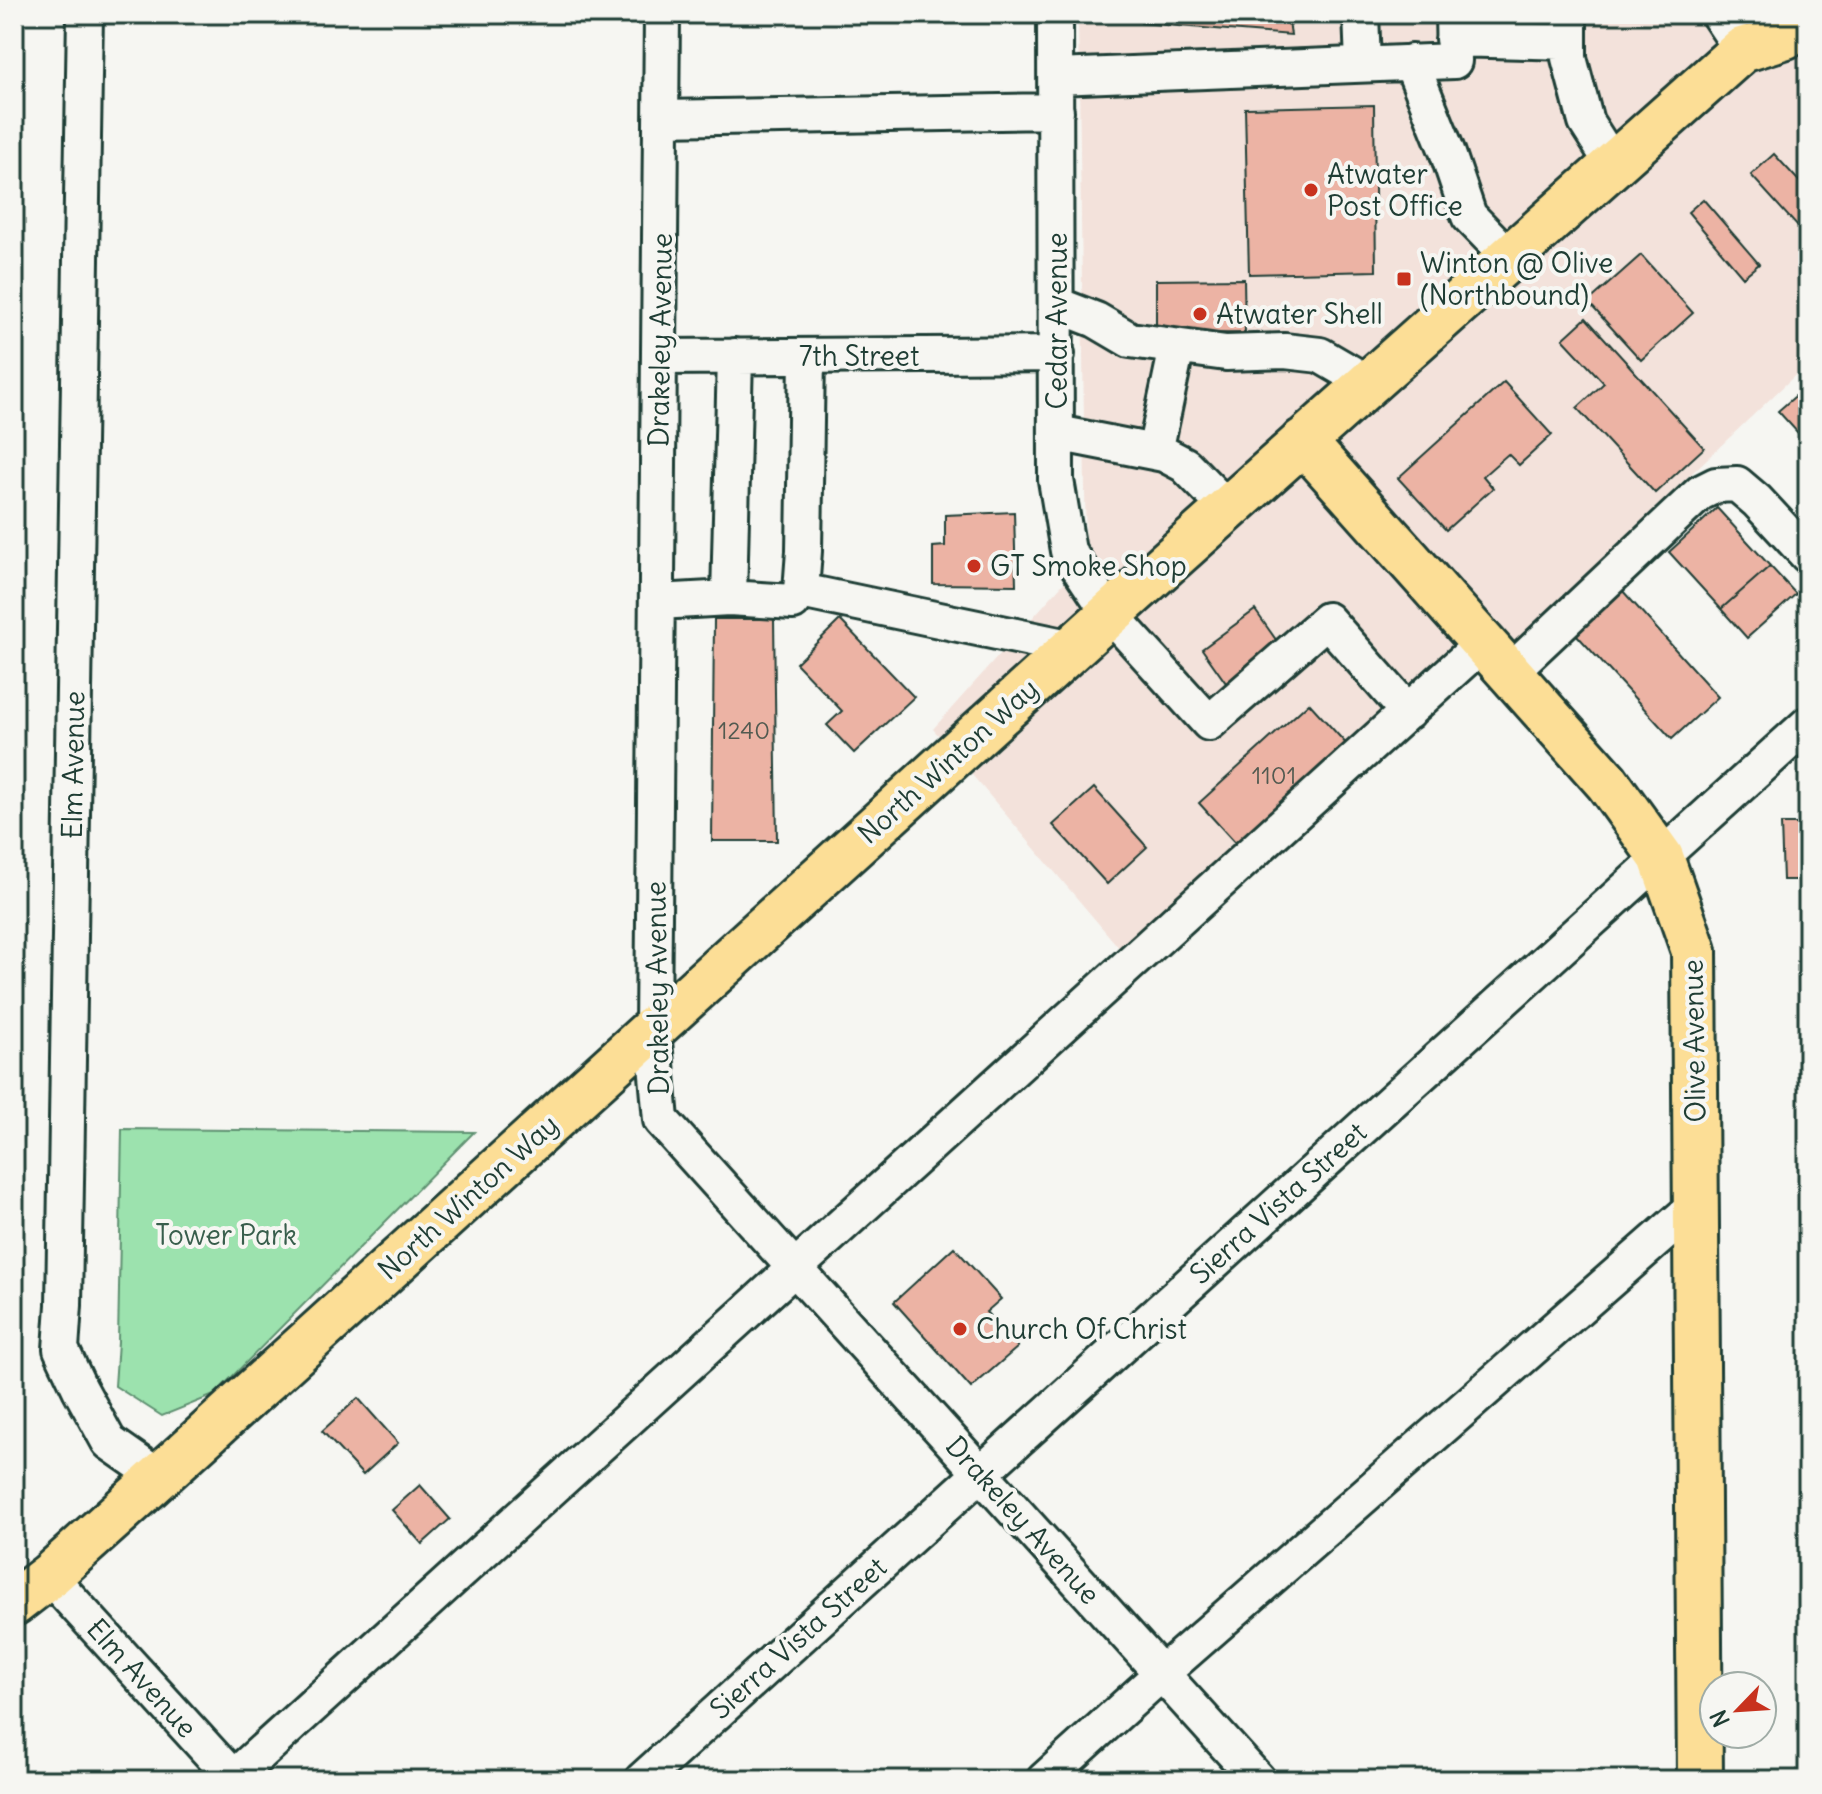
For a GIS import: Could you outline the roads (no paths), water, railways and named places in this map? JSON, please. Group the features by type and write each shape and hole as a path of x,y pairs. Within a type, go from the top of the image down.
{"main road":[{"name":"North Winton Way","path":"14,1603 49,1576 159,1477 1368,383 1614,166 1779,33"},
{"name":"Olive Avenue","path":"1303,441 1607,782 1661,857 1694,951 1700,1780"}],"street":[{"name":"Elm Avenue","path":"85,14 65,1290 61,1349 109,1442 159,1477"},
{"name":"Drakeley Avenue","path":"662,14 653,1030 661,1120 1258,1780"},
{"name":"Cedar Avenue","path":"1055,14 1056,480 1068,551 1110,614 1209,723 1327,620 1408,712"},
{"path":"1361,14 1363,64"},
{"path":"1718,14 1779,33"},
{"path":"662,118 1056,94 1411,62 1454,38 1569,28 1569,58 1586,122 1614,166"},
{"path":"1411,62 1469,216 1510,258"},
{"path":"1057,305 1096,320 1130,340 1226,353 1285,351 1320,355 1368,383"},
{"path":"1155,452 1177,347"},
{"name":"7th Street","path":"660,357 1057,354"},
{"path":"729,598 735,356"},
{"path":"658,602 729,598 793,602 801,591 807,356"},
{"path":"1057,433 1164,454 1185,465 1228,509"},
{"path":"234,1779 1408,712 1495,658 1700,493 1716,485 1737,484 1808,556"},
{"path":"801,591 1073,648"},
{"name":"Sierra Vista Street","path":"642,1780 1808,724"},
{"path":"1044,1780 1695,1206"},
{"name":"Elm Avenue","path":"49,1576 234,1779"}],"place":[{"name":"Atwater Post Office","path":"1311,190"},
{"name":"Winton @ Olive (Northbound)","path":"1404,279"},
{"name":"Atwater Shell","path":"1200,314"},
{"name":"GT Smoke Shop","path":"974,566"},
{"name":"Church Of Christ","path":"960,1329"}],"park label":[{"name":"Tower Park","path":"226,1235"}]}
